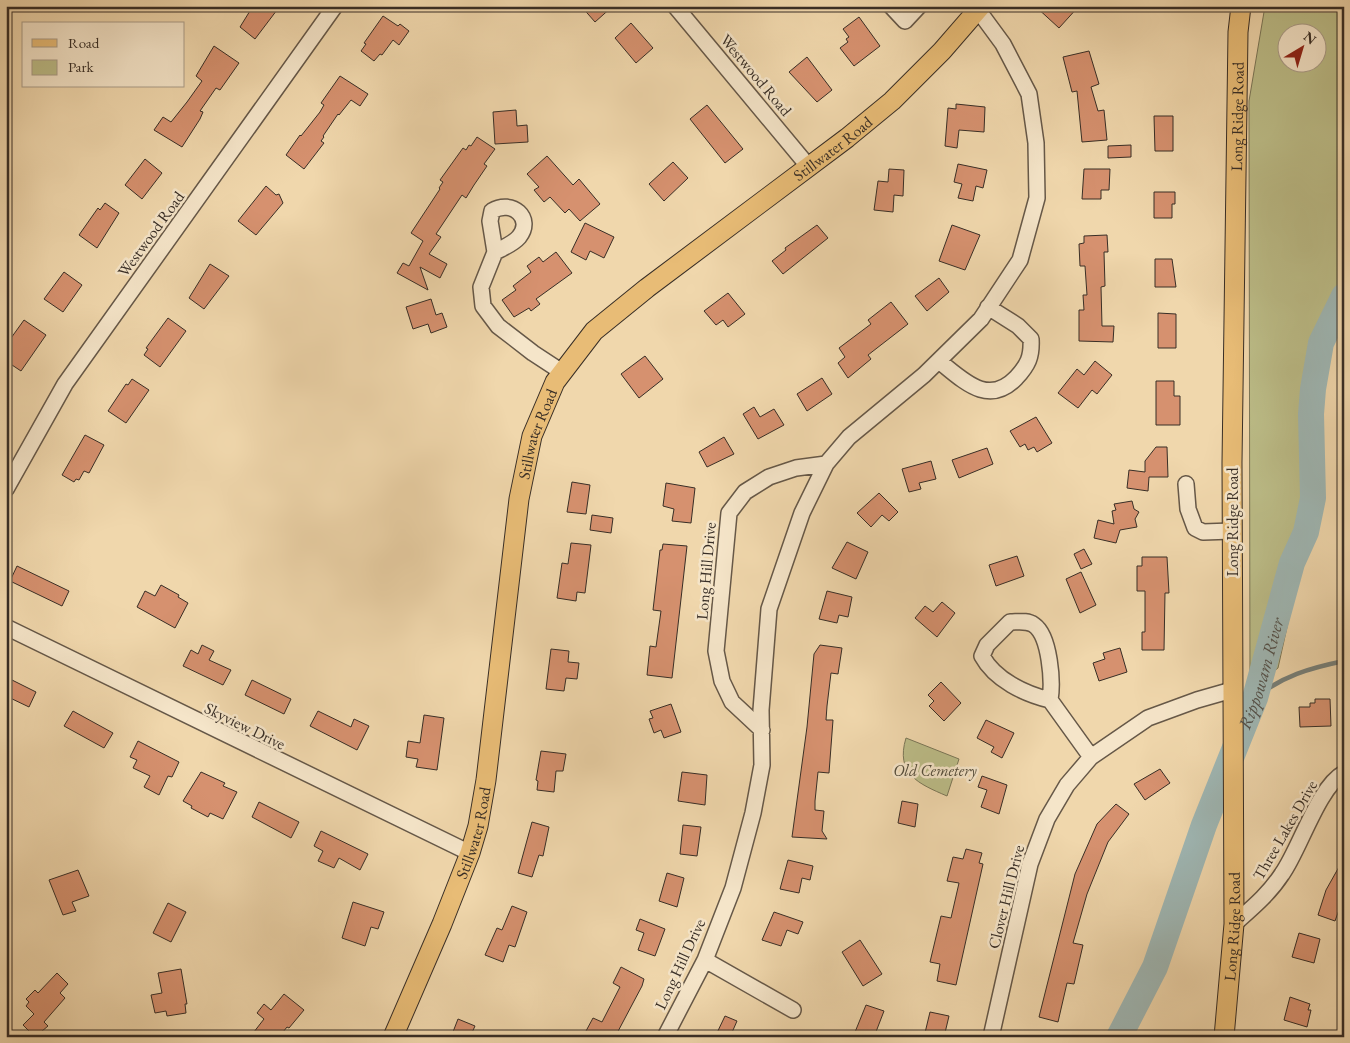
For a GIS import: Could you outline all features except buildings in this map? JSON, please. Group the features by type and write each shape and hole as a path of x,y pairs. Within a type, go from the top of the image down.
{"main road":[{"name":"Long Ridge Road","path":"1224,1037 1234,924 1232,531 1238,32 1241,6"},
{"name":"Stillwater Road","path":"393,1037 442,924 470,853 478,826 486,780 519,499 532,436 542,408 562,372 594,331 647,288 809,167 892,101 942,51 979,8"}],"street":[{"name":"Westwood Road","path":"6,489 65,384 334,6"},
{"name":"Westwood Road","path":"675,6 809,167"},
{"path":"890,6 905,21 919,6"},
{"name":"Long Hill Drive","path":"665,1037 704,960 733,888 753,812 762,765 762,700 769,609 802,513 826,464 849,437 939,361 981,319 1020,260 1036,198 1036,143 1029,94 1003,44 979,8"},
{"path":"495,252 480,287 483,306 498,326 562,372"},
{"path":"939,361 971,386 987,391 998,391 1013,381 1027,367 1032,354 1031,340 1018,326 988,307"},
{"name":"Long Hill Drive","path":"762,730 732,702 722,681 716,651 729,513 745,492 769,477 796,468 826,464"},
{"path":"1186,484 1188,509 1194,528 1203,532 1232,531"},
{"path":"1050,700 1053,682 1043,635 1034,625 1024,621 1010,622 987,645 982,656 989,668 1008,682 1036,697 1050,700 1091,757"},
{"name":"Skyview Drive","path":"6,627 470,853"},
{"name":"Clover Hill Drive","path":"991,1037 1030,864 1047,819 1067,785 1091,757 1148,718 1197,700 1232,690"},
{"name":"Three Lakes Drive","path":"1234,924 1267,895 1284,872 1322,797 1339,775 1344,773"},
{"path":"704,960 793,1010"}],"green space":[{"path":"1265,6 1344,6 1344,274 1322,321 1317,349 1319,482 1278,668 1250,690 1249,101"},
{"name":"Old Cemetery","path":"906,738 959,759 947,796 919,782 907,769 903,750"}],"waterway":[{"name":"Rippowam River","path":"1119,1037 1155,967 1204,825 1255,698 1292,563 1306,532 1313,498 1311,414 1313,389 1321,343 1344,296"},
{"path":"1255,698 1286,678 1344,661"}]}
